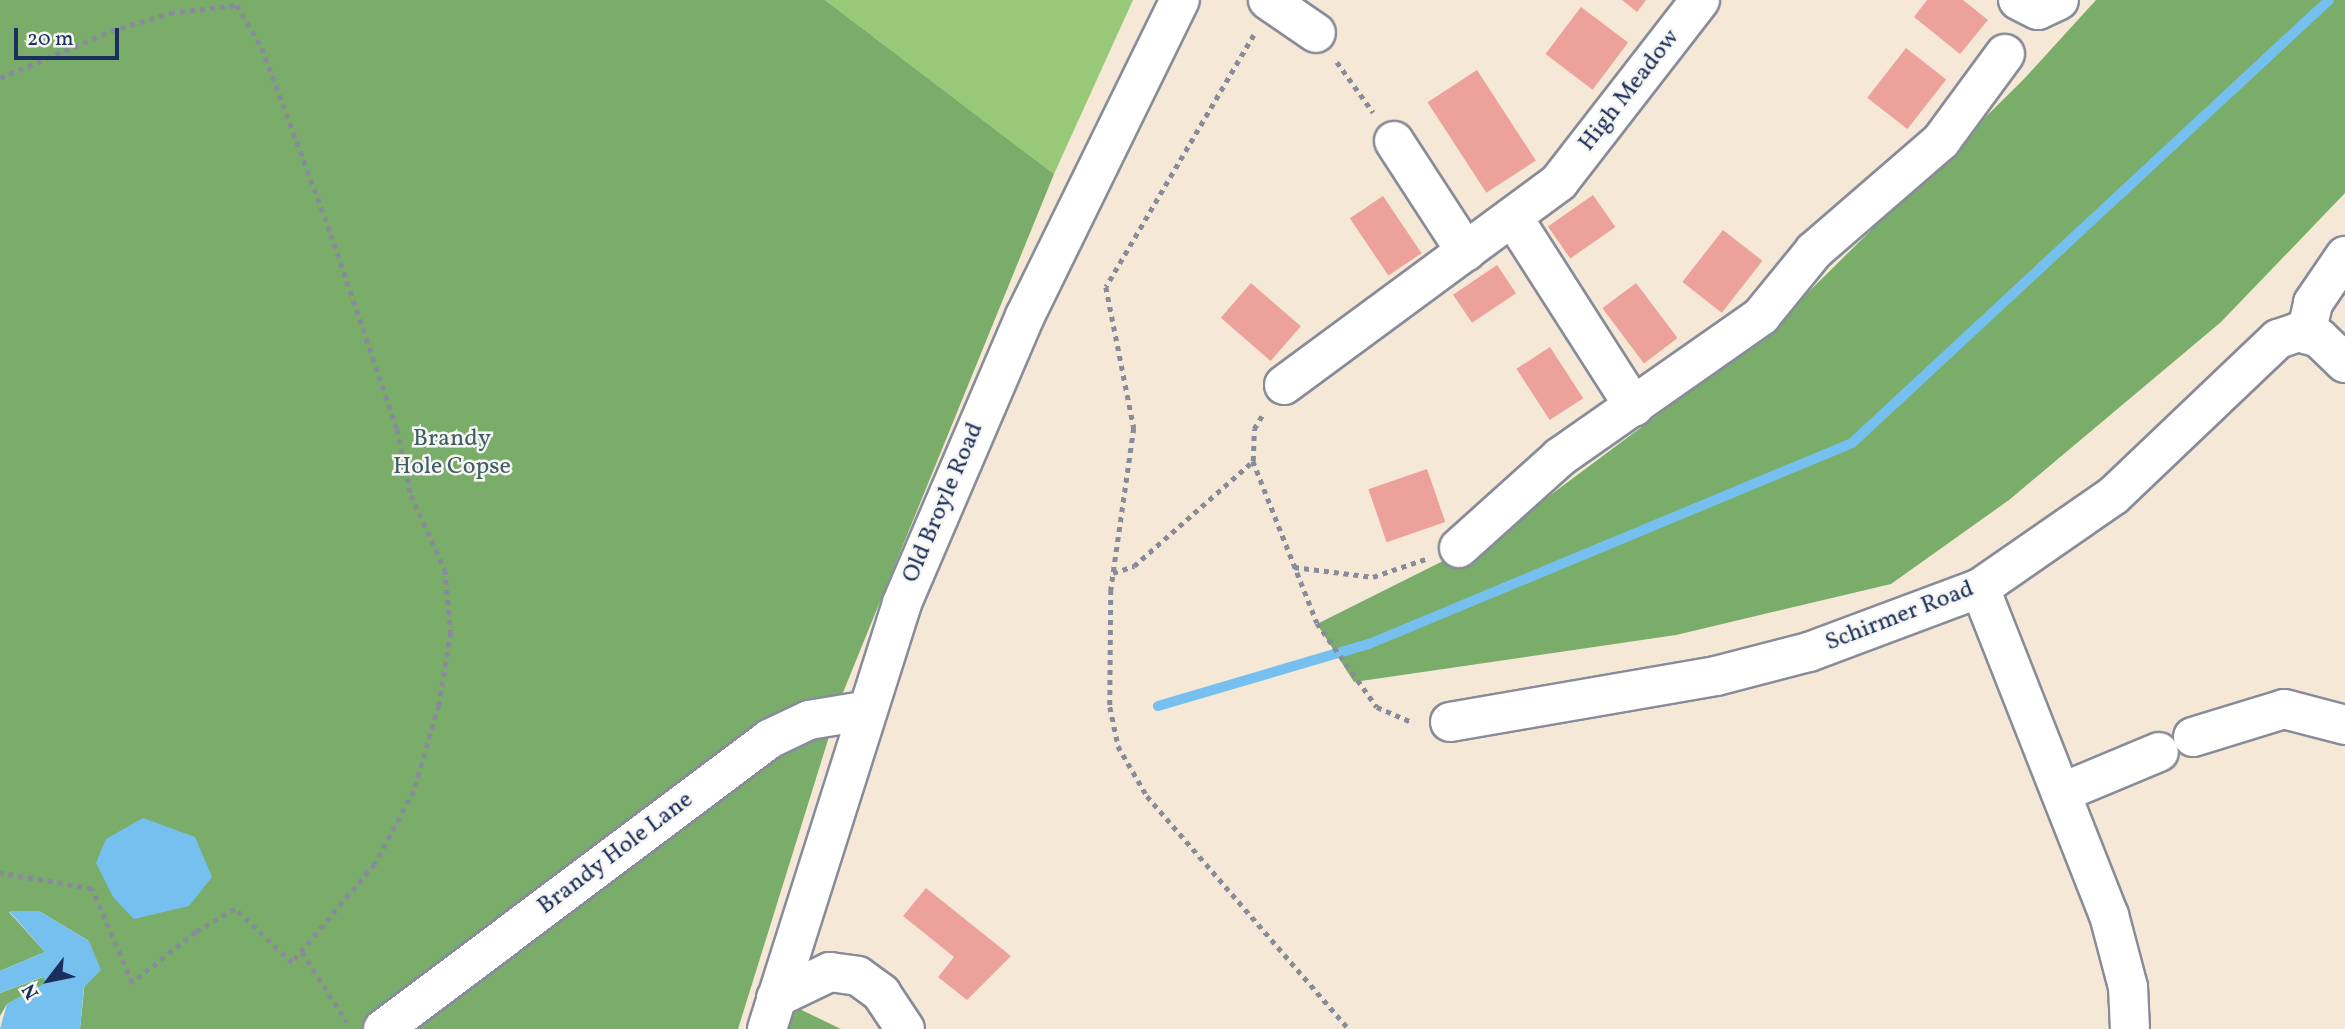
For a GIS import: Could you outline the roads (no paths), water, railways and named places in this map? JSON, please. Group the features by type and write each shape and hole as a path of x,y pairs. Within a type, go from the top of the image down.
{"street":[{"name":"Old Broyle Road","path":"771,1014 863,711 902,603 1025,316 1180,0"},
{"name":"High Meadow","path":"1284,385 1514,219 1559,182 1700,0"},
{"path":"2018,0 2038,10 2059,0"},
{"path":"1279,3 1316,33"},
{"path":"1459,548 1526,484 1761,316 1814,251 1941,141 2005,54"},
{"path":"1394,141 1466,252"},
{"path":"1514,219 1634,407"},
{"path":"2345,256 2313,303 2306,334 2319,338 2345,363"},
{"name":"Schirmer Road","path":"1450,722 1717,676 1809,652 1980,588 2113,496 2278,340 2306,334"},
{"path":"1980,588 2109,915 2128,987 2130,1029"},
{"path":"2193,737 2284,709 2345,725"},
{"name":"Brandy Hole Lane","path":"383,1029 769,739 809,720 863,711"},
{"path":"2061,793 2159,752"},
{"path":"771,1014 830,971 858,976 881,993 905,1029"}],"water":[{"path":"143,818 195,837 212,877 189,906 134,919 113,897 96,863 106,839"},
{"path":"9,911 39,911 89,941 101,970 84,987 80,1029 0,1029 7,1004 47,982 42,977 0,993 0,971 45,952"}],"waterway":[{"path":"1158,706 1369,644 1852,443 2329,0"}],"park label":[{"name":"Brandy Hole Copse","path":"452,454"}]}
